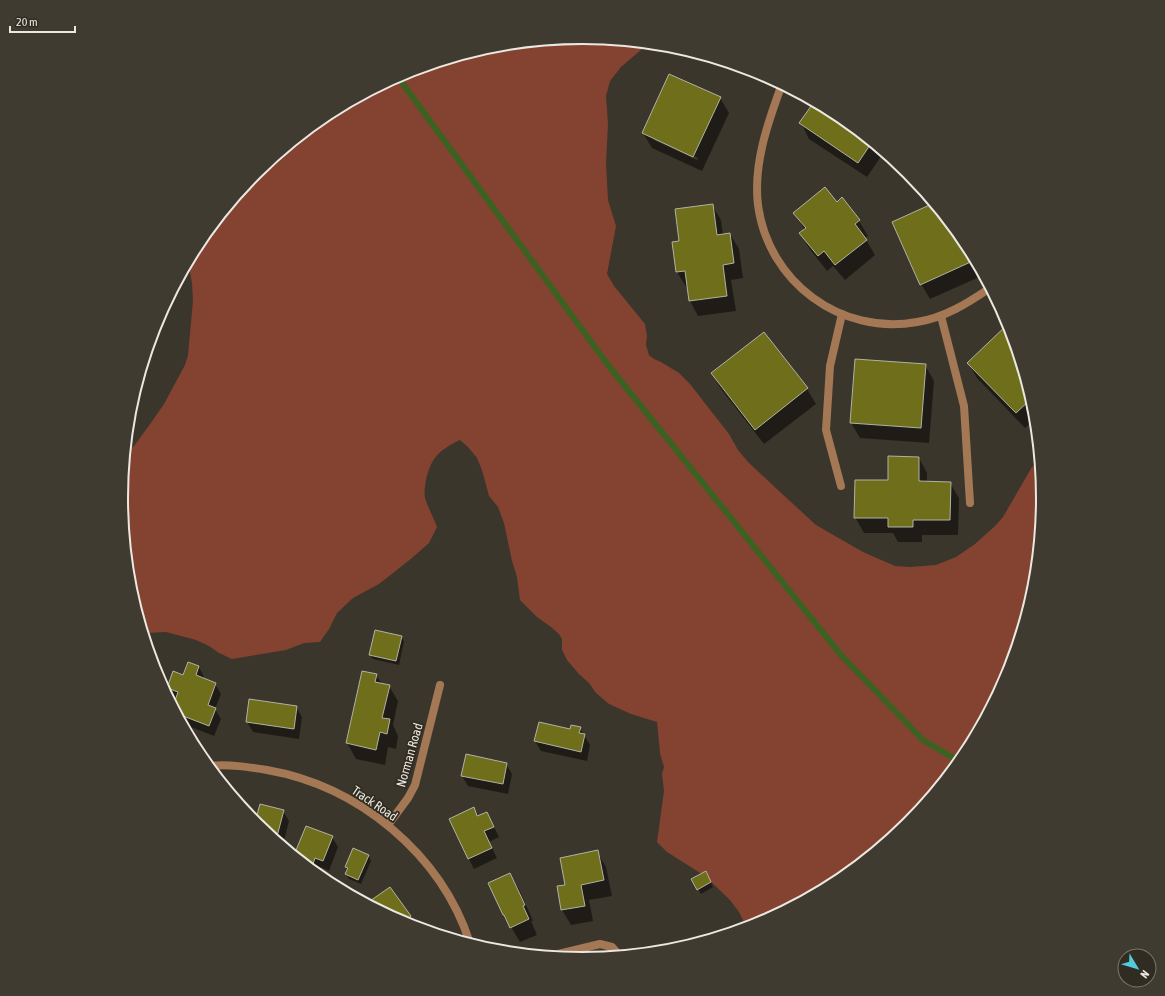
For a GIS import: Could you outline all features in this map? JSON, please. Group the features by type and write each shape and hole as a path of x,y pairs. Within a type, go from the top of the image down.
{"street":[{"path":"780,90 765,135 759,164 757,192 761,223 767,240 785,273 799,287 816,300 842,314 864,321 896,325 917,323 941,316 972,300 986,290"},
{"path":"841,486 826,430 830,366 842,314"},
{"path":"941,316 964,406 970,503"},
{"name":"Norman Road","path":"388,825 408,798 415,785 440,685"},
{"name":"Track Road","path":"216,766 242,766 279,772 306,780 342,796 388,825 411,846 441,883 457,910 468,938"},
{"path":"569,952 600,944 609,946 615,951"}],"shaded area":[{"path":"582,44 643,48 621,67 610,81 606,96 608,124 606,163 608,200 616,226 607,274 614,286 645,324 647,336 646,345 649,355 679,373 690,384 729,434 738,450 748,462 816,525 863,552 895,566 910,567 936,565 956,557 975,544 1003,517 1032,467 1036,464 1036,528 1028,587 1021,616 1002,672 976,725 943,774 904,819 882,839 859,858 809,891 783,905 744,922 730,900 705,876 667,852 657,842 664,791 662,774 664,767 660,753 657,722 631,714 609,704 596,693 589,683 567,660 562,650 562,639 559,634 537,617 520,600 517,577 504,523 498,507 489,496 477,458 460,440 441,451 433,460 428,472 425,487 425,498 437,527 429,543 379,584 353,598 337,613 320,642 304,643 286,650 232,659 196,640 166,632 149,633 137,587 129,528 128,498 131,448 164,404 185,365 188,355 193,301 190,270 205,246 222,222 261,177 306,138 330,121 382,91 437,68 465,59 523,48"}],"building":[{"path":"669,74 721,97 693,157 642,133"},
{"path":"811,106 869,146 858,163 799,123"},
{"path":"825,187 837,202 842,197 860,220 855,224 867,240 835,265 824,251 818,256 799,233 806,228 793,213"},
{"path":"713,204 717,235 730,233 734,263 723,265 727,296 689,301 685,271 676,272 672,242 679,241 675,209"},
{"path":"929,205 943,222 970,262 920,285 892,222"},
{"path":"1004,328 1021,380 1027,403 1016,413 967,363"},
{"path":"764,332 808,388 755,430 711,373"},
{"path":"855,359 926,364 921,428 850,423"},
{"path":"888,456 919,457 919,481 951,482 950,520 913,520 913,527 888,527 888,518 854,518 855,480 888,480"},
{"path":"375,630 402,636 396,661 369,655"},
{"path":"188,662 199,666 196,675 216,683 208,705 216,708 209,726 184,716 175,700 178,692 171,689 168,684 173,671 183,675"},
{"path":"362,671 377,674 375,682 390,685 382,718 390,719 387,734 380,732 376,750 346,743"},
{"path":"249,699 297,706 294,729 246,722"},
{"path":"539,722 570,729 571,725 581,727 579,733 585,734 581,752 534,741"},
{"path":"466,754 507,763 503,784 461,776"},
{"path":"260,804 284,810 278,834 261,819 257,815"},
{"path":"474,807 477,816 487,812 494,827 484,831 492,848 468,859 449,819"},
{"path":"306,826 333,836 323,861 315,858 313,863 296,850"},
{"path":"353,848 369,855 358,880 345,874 348,868 345,867"},
{"path":"598,850 604,880 581,885 585,906 561,910 557,886 565,885 560,858"},
{"path":"706,871 711,882 697,890 691,879"},
{"path":"510,873 525,905 523,906 529,919 510,928 488,883"},
{"path":"390,887 411,916 409,917 372,900"}],"waterway":[{"path":"402,82 608,365 841,655 923,740 954,758"}]}
